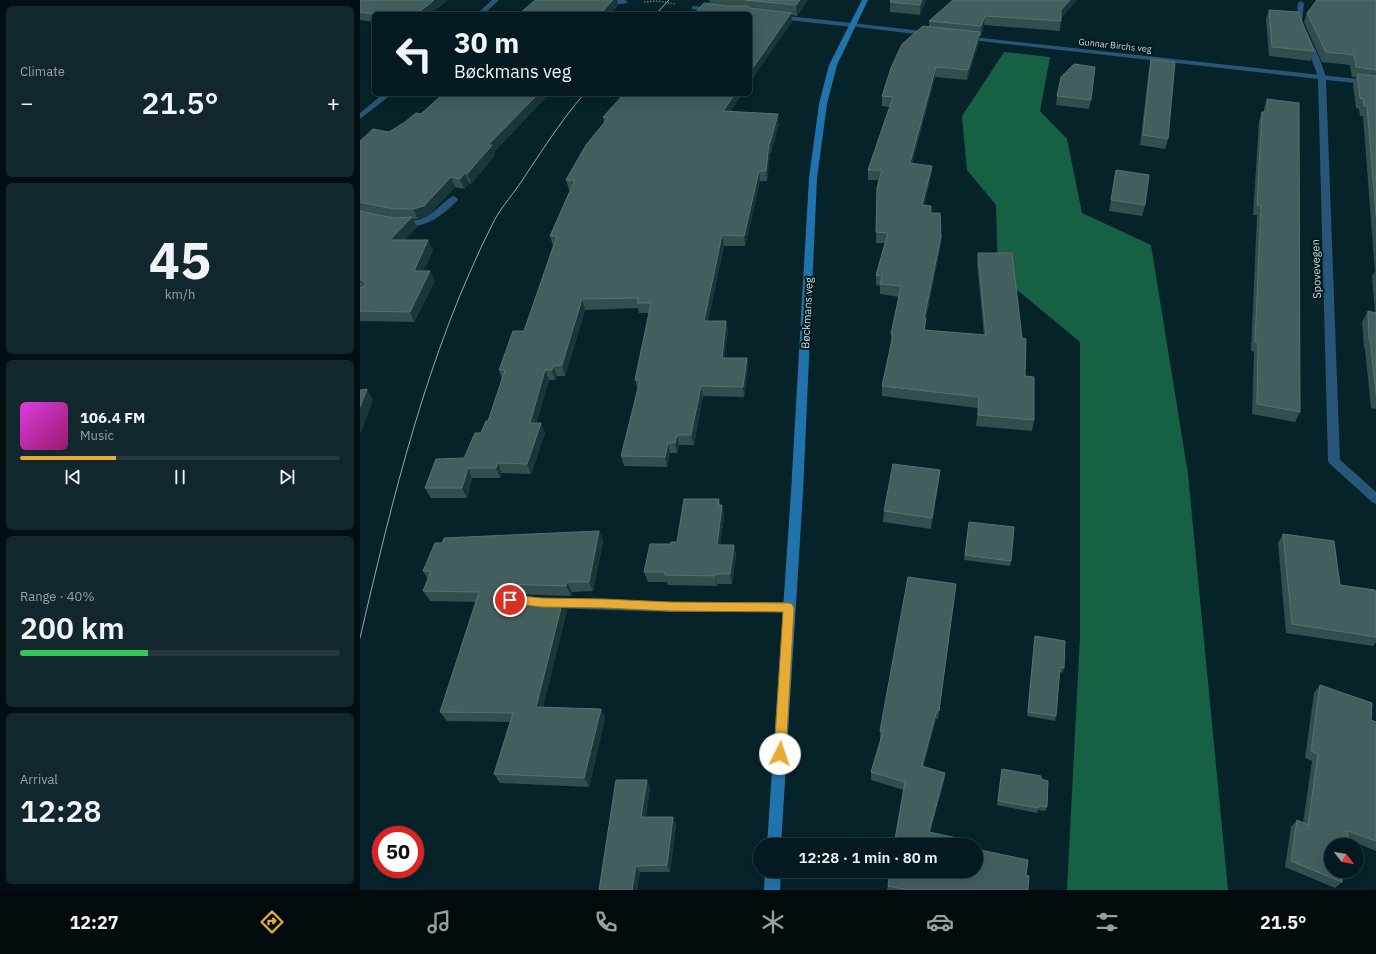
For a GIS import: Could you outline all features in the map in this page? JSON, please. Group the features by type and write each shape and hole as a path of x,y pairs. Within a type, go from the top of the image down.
{"main road":[{"name":"Bøckmans veg","path":"774,838 797,492 814,178 823,104 833,65 865,0"},
{"path":"772,890 773,878"}],"street":[{"path":"482,12 496,0"},
{"path":"606,0 625,2"},
{"name":"Spovevegen","path":"1301,3 1299,22 1322,77 1334,461 1376,499"},
{"path":"694,8 724,12"},
{"path":"752,14 940,35"},
{"name":"Gunnar Birchs veg","path":"956,37 1376,83"},
{"path":"360,117 386,96"},
{"path":"395,223 407,224 424,222 439,215 454,199"},
{"path":"535,602 678,607 789,608"}],"path":[{"path":"625,2 658,1 694,8"}],"green space":[{"path":"1004,52 1050,57 1040,111 1067,139 1082,213 1151,245 1188,474 1228,890 1067,890 1080,637 1080,342 998,274 996,205 967,170 962,116"}],"building":[{"path":"360,0 434,0 419,12 372,12 372,14 360,12"},
{"path":"535,0 613,0 602,12 521,12"},
{"path":"745,0 800,0 796,5"},
{"path":"891,0 922,0 920,5 890,2"},
{"path":"953,0 1070,0 1061,10 1061,21 985,16 981,26 929,21"},
{"path":"1317,0 1376,0 1376,70 1356,67 1354,55 1326,52 1307,13"},
{"path":"704,3 727,6 748,6 749,8 791,13 752,69 752,12 696,12"},
{"path":"1269,10 1298,12 1314,51 1272,47"},
{"path":"923,26 980,32 968,70 936,67 910,163 932,166 922,205 931,206 931,213 940,213 941,237 924,318 926,318 924,330 986,335 978,253 1012,253 1022,338 1026,339 1025,376 1034,377 1034,420 978,415 979,397 882,386 893,335 891,334 901,286 880,284 882,276 876,275 888,233 876,232 877,188 882,170 868,170 893,97 882,96 891,68 902,44"},
{"path":"1151,59 1175,62 1168,139 1143,135"},
{"path":"1074,64 1095,67 1091,100 1057,96 1061,77"},
{"path":"1357,74 1376,76 1376,215 1367,106 1364,106 1363,99 1360,98"},
{"path":"441,96 536,96 488,145 492,145 467,174 465,173 460,179 451,177 424,206 413,209 394,209 360,202 360,141 373,129 389,132 416,113 421,114"},
{"path":"622,96 734,96 723,111 778,114 769,143 766,171 759,171 744,236 722,235 704,321 726,321 722,358 747,358 743,387 701,386 691,435 677,435 675,443 668,443 665,457 621,456 640,380 635,380 651,303 637,303 638,298 582,299 562,365 553,366 552,370 545,370 530,423 541,423 527,464 498,463 496,468 468,468 462,488 425,488 436,459 464,458 475,433 481,433 486,421 488,421 505,370 499,370 513,331 524,331 557,236 550,236 575,180 566,180 586,145 608,118 603,117"},
{"path":"1267,99 1299,103 1300,412 1257,404 1258,342 1255,342 1261,206 1257,205 1262,112 1267,112"},
{"path":"1116,170 1149,175 1145,205 1111,200"},
{"path":"360,211 397,218 412,217 390,240 428,240 414,271 430,271 410,312 360,311 360,288 366,284 363,280 360,280"},
{"path":"1368,311 1376,313 1376,393 1369,338"},
{"path":"367,389 360,407 360,390"},
{"path":"893,464 940,470 932,518 884,511"},
{"path":"684,499 719,499 718,505 722,505 717,545 734,545 730,574 715,574 715,576 665,575 665,572 644,572 650,544 671,544 671,542 677,542"},
{"path":"969,522 1014,527 1011,561 965,555"},
{"path":"599,531 589,582 567,582 566,586 504,584 500,585 496,590 500,596 563,600 536,707 601,709 584,778 494,774 513,713 440,712 479,592 423,591 431,571 423,571 435,543 442,543 444,538"},
{"path":"1283,534 1334,541 1340,585 1375,590 1376,637 1292,624"},
{"path":"908,577 956,584 939,711 937,710 922,766 945,773 929,832 957,838 895,838 905,782 871,772 883,732 880,731"},
{"path":"1035,636 1065,641 1064,668 1060,667 1056,716 1028,712"},
{"path":"1320,685 1372,703 1371,720 1376,722 1376,841 1348,831 1347,838 1324,838 1324,875 1291,861 1297,820 1308,825 1318,754 1311,751"},
{"path":"1002,769 1041,776 1041,779 1048,781 1047,807 1039,806 1038,808 998,801"},
{"path":"616,780 647,780 641,817 673,817 667,865 636,866 632,890 599,890"},
{"path":"983,850 1028,860 1026,875 1029,876 1028,890 909,890 888,886 889,878 983,878"},
{"path":"1332,878 1342,878 1342,882"}],"tram line":[{"path":"658,12 669,0"},
{"path":"360,638 385,532 414,427 430,375 469,274 498,214 558,127 582,96"}],"route":[{"path":"510,600 542,603 604,603 670,607 789,608 780,754"}]}
